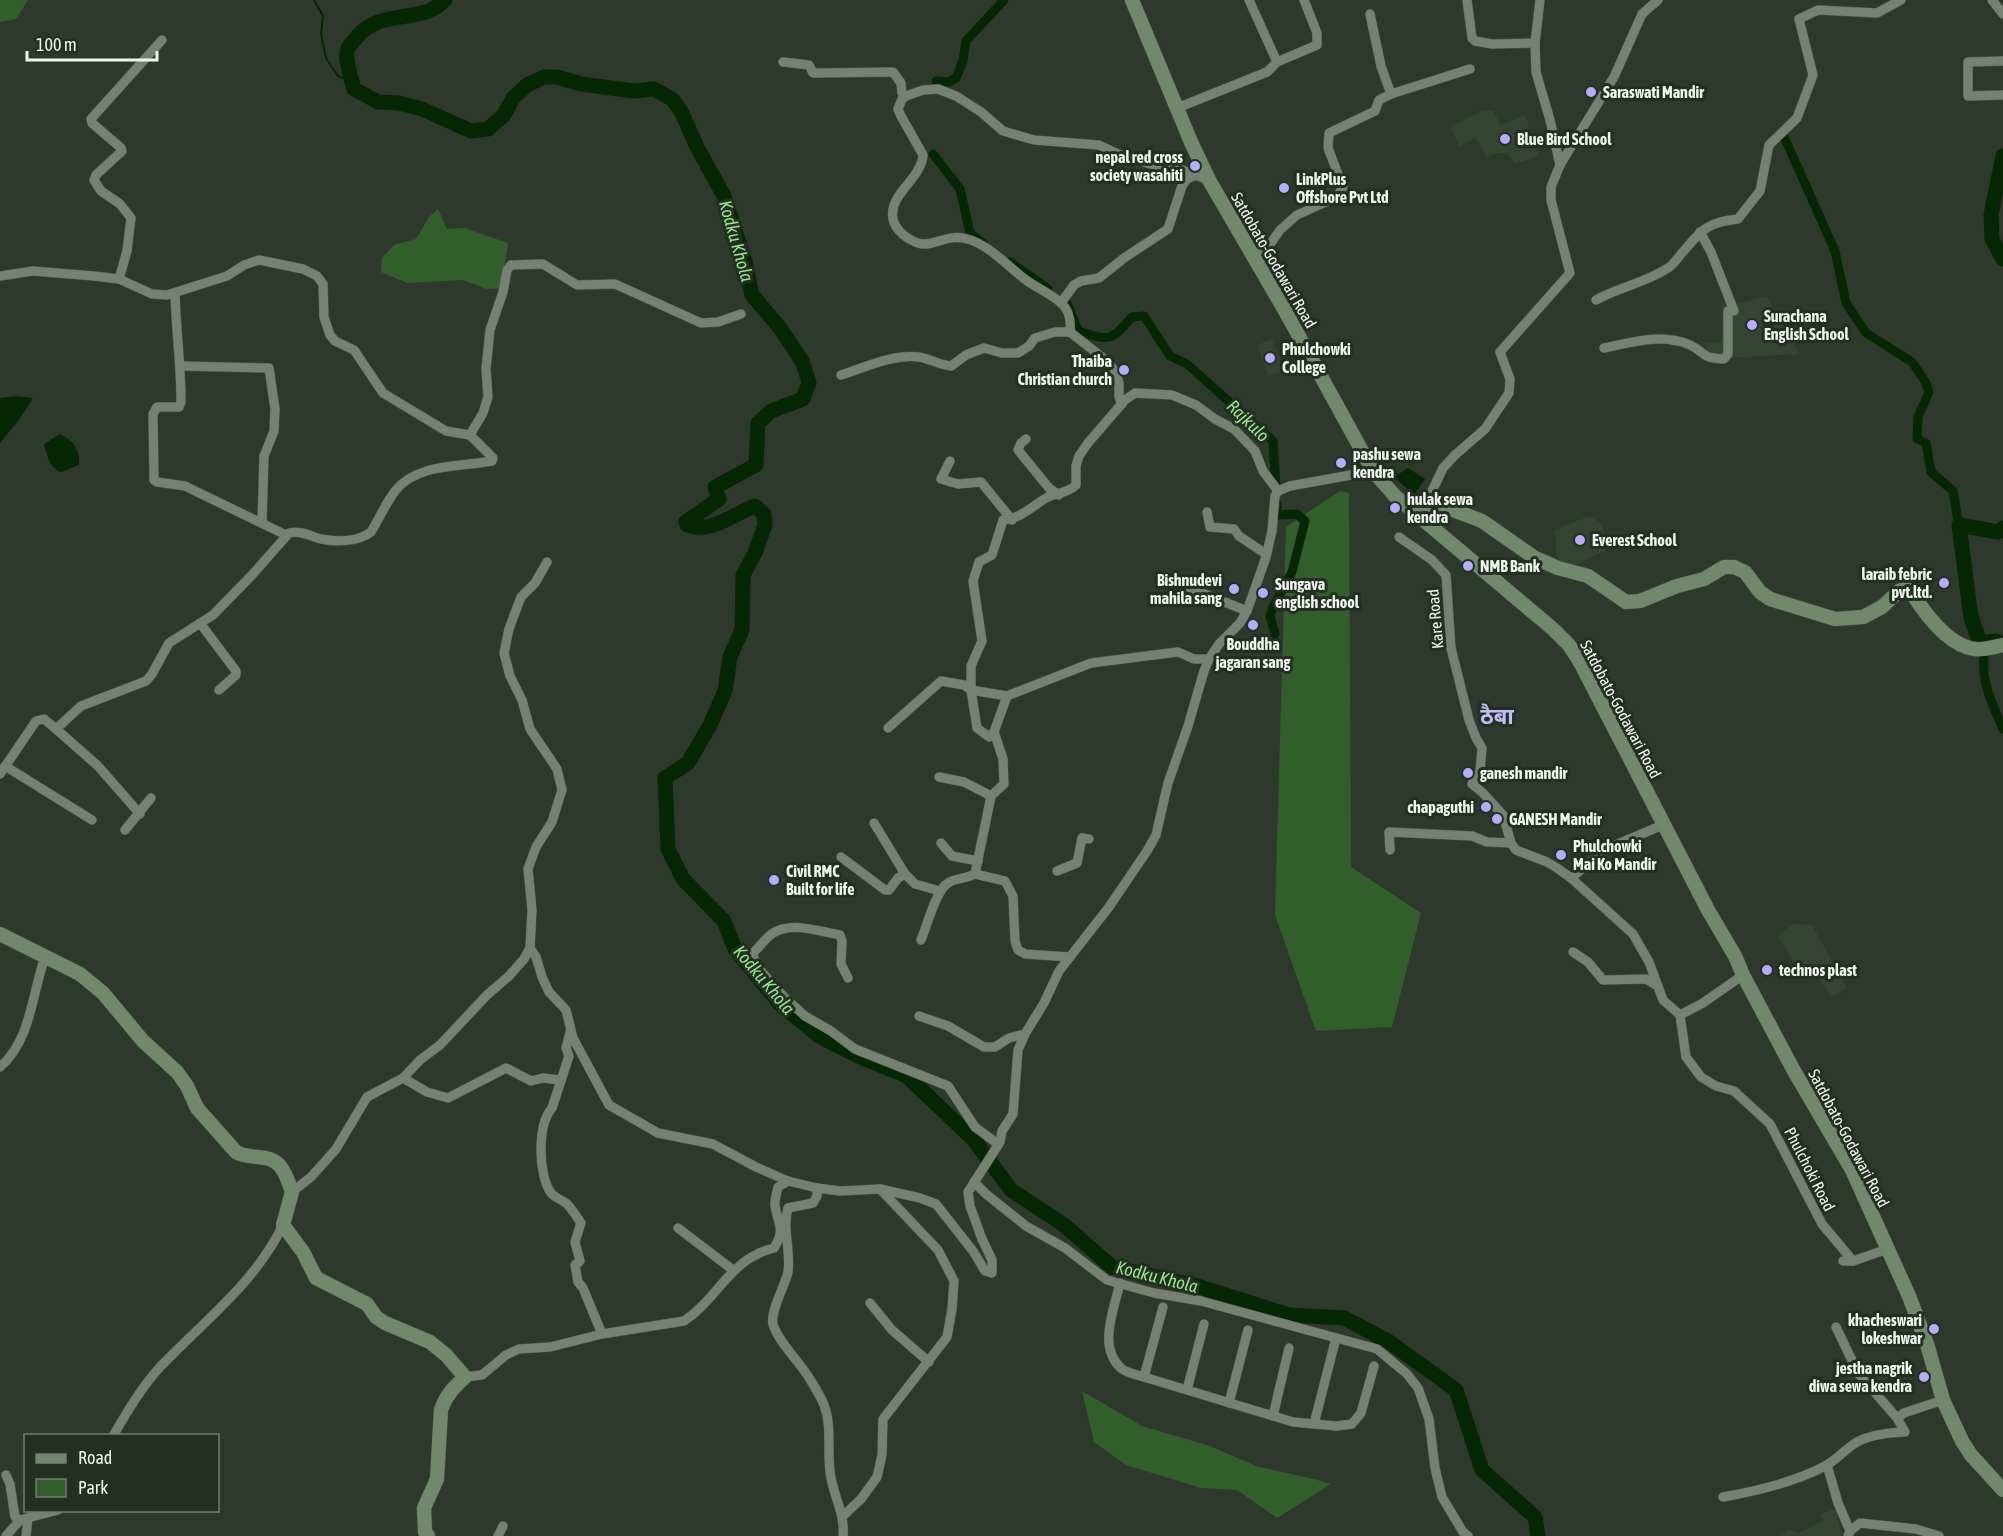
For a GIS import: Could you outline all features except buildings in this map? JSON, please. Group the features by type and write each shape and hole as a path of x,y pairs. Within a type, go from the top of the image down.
{"street":[{"name":"Satdobato-Godawari Road","path":"1132,0 1209,180 1284,309 1373,471 1384,486 1418,508 1569,645 1580,662 1708,910 1852,1170 1927,1344 1943,1400 1962,1441 1971,1455 2003,1490"},
{"path":"1249,0 1277,62"},
{"path":"1178,108 1267,72 1277,62 1317,45 1317,33 1304,0"},
{"path":"1467,0 1472,38 1475,41 1492,44 1535,43"},
{"path":"1540,0 1535,43 1536,72 1560,165"},
{"path":"1658,0 1642,14 1614,78 1560,165 1551,187 1551,200 1570,273 1500,352 1510,379 1509,393 1485,429 1443,468 1418,508 1453,510 1482,521 1535,558 1557,568 1588,576 1626,602 1640,601 1677,586 1704,579 1724,567 1734,567 1744,572 1760,592 1770,599 1835,619 1863,617 1882,607 1905,588 1910,590 1923,611 1941,630 1959,643 1978,649 2003,645"},
{"path":"1596,300 1614,289 1637,285 1670,267 1700,232 1719,221 1738,219 1760,191 1769,145 1797,118 1813,75 1799,19 1818,10 1877,13 1900,0"},
{"path":"1992,0 2003,15"},
{"path":"1370,14 1380,66 1391,94"},
{"path":"119,279 127,251 131,218 120,204 101,191 94,180 96,175 122,151 92,123 91,119 162,40"},
{"path":"2003,61 1968,62 1968,96 2003,95"},
{"path":"783,62 809,65 813,73 893,72 901,82 902,93 906,96"},
{"path":"1252,255 1271,243 1280,230 1297,215 1341,193 1343,187 1328,148 1329,133 1375,111 1379,100 1391,94 1470,69"},
{"path":"1070,332 1068,313 1061,303 969,239 948,237 926,245 919,244 896,228 892,218 897,199 914,179 923,161 923,155 898,109 902,99 923,90 938,89 956,96 981,112 1002,131 1034,140 1099,145 1118,154 1157,166 1177,168 1209,180"},
{"path":"1061,303 1074,285 1081,281 1099,278 1124,258 1168,229 1182,186 1187,179 1196,175"},
{"path":"1604,348 1648,339 1669,339 1691,346 1707,358 1724,359 1728,354 1728,311 1734,311 1711,252 1700,232"},
{"path":"0,276 33,271 119,279 152,294 167,295 227,276 244,265 259,260 303,269 317,276 323,284 324,317 330,334 335,341 354,350 383,393 446,431 470,435 493,458 492,461 426,471 404,483 395,490 371,532 366,536 338,540 322,539 297,531 286,535 252,575 213,615 169,643 152,674 143,683 81,706 56,729"},
{"path":"470,435 483,413 488,397 486,369 490,330 503,292 507,270 511,265 543,264 577,285 615,284 701,322 718,322 741,314"},
{"path":"175,293 176,332 182,366 181,406 157,407 153,414 154,480 185,486 286,535"},
{"path":"841,375 897,357 933,360 942,365 951,366 966,355 984,348 1002,354 1018,354 1035,338 1055,332 1070,332 1108,362 1116,373 1122,404"},
{"path":"182,366 270,368 275,409 274,431 264,456 262,523"},
{"path":"1007,696 994,732 989,737 977,728 971,690 970,666 982,641 973,581 979,562 992,555 1003,520 1012,519 1047,497 1070,491 1076,485 1076,466 1079,456 1122,404 1135,393 1172,395 1196,405 1234,429 1255,451 1263,471 1278,491"},
{"path":"1026,439 1021,442 1018,450 1049,488 1059,495"},
{"path":"950,461 941,479 958,484 981,482 1012,519"},
{"path":"530,948 536,957 549,992 566,1010 573,1038 601,1093 615,1110 658,1133 713,1144 756,1167 788,1180 817,1188 840,1191 880,1190 920,1198 936,1204 973,1251 985,1271 992,1273 992,1260 970,1206 968,1192 996,1148 1002,1131 1013,1113 1018,1050 1059,971 1109,907 1156,835 1168,783 1209,659 1240,623 1247,611 1272,531 1275,496 1278,491 1313,481 1373,471"},
{"path":"1207,512 1210,527 1234,530 1266,554"},
{"name":"Kare Road","path":"1400,537 1432,560 1446,575 1450,648 1469,720 1482,748 1480,772 1472,784 1503,815 1511,843"},
{"path":"114,1434 134,1400 159,1368 257,1269 283,1225 292,1191 311,1177 336,1149 367,1097 403,1078 420,1060 440,1045 487,995 509,976 524,959 530,948 532,910 528,869 536,848 552,822 562,790 557,769 530,729 522,700 510,676 504,653 509,629 521,597 535,583 547,562"},
{"path":"1177,583 1247,611"},
{"path":"200,623 236,671 236,675 219,690"},
{"path":"888,728 941,681 964,685 971,690 1007,696 1091,663 1178,652 1194,659 1209,659"},
{"path":"92,820 3,770 36,721 44,718 98,766 140,814"},
{"path":"975,874 991,796 1004,784 1003,759 994,732"},
{"path":"939,777 964,782 991,796"},
{"path":"125,830 151,798"},
{"path":"874,824 904,874 915,884 940,891"},
{"path":"1571,878 1606,849 1665,824"},
{"path":"1390,850 1389,832 1472,836 1487,842 1511,843 1516,850 1547,862 1571,878 1633,934 1649,962 1663,1000 1680,1015 1703,1003 1743,975"},
{"path":"1057,871 1077,863 1082,838 1089,839"},
{"path":"941,843 952,856 978,861"},
{"path":"841,857 885,890 889,890 904,874"},
{"path":"921,940 940,891 948,882 965,879 975,874 1005,881 1013,896 1015,940 1018,950 1025,954 1070,957"},
{"path":"848,978 841,964 842,941 840,936 802,928 788,929 774,933 752,954 760,970 784,998 805,1016 831,1031 855,1049 948,1086 975,1127 996,1148"},
{"path":"0,934 80,974 104,993 143,1041 177,1072 187,1086 197,1108 236,1152 242,1156 276,1162 281,1167 292,1191"},
{"path":"1573,952 1588,962 1603,980 1646,979 1658,986"},
{"path":"0,1067 15,1053 22,1037 45,957"},
{"name":"Phulchoki Road","path":"1680,1015 1686,1057 1701,1077 1716,1086 1734,1091 1770,1124 1822,1224 1848,1261 1888,1249"},
{"path":"919,1016 948,1026 984,1047 994,1047 1009,1038 1025,1034"},
{"path":"570,1029 566,1048 569,1056 552,1108 546,1114 541,1169 552,1194 567,1204 581,1223 575,1242 580,1262 574,1265 578,1282 583,1288 603,1334"},
{"path":"403,1078 427,1092 448,1098 506,1068 531,1081 543,1078 560,1080"},
{"path":"428,1536 425,1532 424,1508 437,1479 441,1410 451,1390 465,1377 482,1376 506,1355 519,1349 550,1347 603,1334 684,1321 696,1314 733,1270 760,1251 774,1248 781,1237 780,1223 774,1204 778,1187 788,1180"},
{"path":"974,1182 1026,1226 1065,1248 1107,1280 1154,1293 1201,1301 1377,1349 1407,1374 1418,1388 1429,1419 1435,1468 1442,1497 1463,1532 1468,1536"},
{"path":"817,1188 817,1196 813,1203 788,1208 786,1216 788,1273 773,1314 772,1324 809,1377 825,1406 831,1480 843,1516 843,1536"},
{"path":"843,1516 861,1499 877,1477 882,1455 883,1419 947,1337 952,1309 954,1281 938,1250 880,1190"},
{"path":"283,1225 303,1252 316,1278 367,1304 376,1317 385,1323 430,1342 446,1355 465,1377"},
{"path":"678,1228 733,1270"},
{"path":"1120,1283 1108,1337 1112,1354 1123,1370 1144,1377 1293,1422 1335,1426 1352,1424 1361,1413 1374,1366"},
{"path":"870,1303 892,1330 928,1362"},
{"path":"1144,1377 1163,1307"},
{"path":"1187,1390 1204,1324"},
{"path":"1724,1497 1753,1492 1827,1465 1860,1441 1883,1434 1905,1432 1897,1418 1858,1373 1836,1327"},
{"path":"1229,1403 1248,1330"},
{"path":"1314,1424 1336,1338"},
{"path":"1273,1416 1289,1348"},
{"path":"1897,1418 1904,1413 1943,1400"},
{"path":"1827,1465 1849,1534 1860,1523 1916,1529 1939,1536"},
{"path":"6,1475 10,1484 15,1517 24,1519 50,1512"},
{"path":"6,1536 24,1519"},
{"path":"24,1519 26,1536"},
{"path":"498,1536 503,1526"}],"shaded area":[{"name":"Blue Bird School","path":"1484,110 1493,111 1501,125 1525,115 1539,156 1515,164 1507,153 1496,153 1487,158 1475,137 1460,147 1451,130 1459,122"},
{"name":"Surachana English School","path":"1765,296 1778,321 1789,332 1799,354 1726,358 1706,356 1706,343 1722,342 1721,303 1738,304"},
{"name":"Phulchowki College","path":"1272,339 1284,371 1268,376 1257,345"},
{"path":"16,396 33,398 0,443 0,398"},
{"path":"60,434 75,446 79,459 79,465 61,472 51,464 44,444"},
{"path":"1408,468 1425,479 1414,495 1394,477"},
{"name":"Everest School","path":"1592,517 1602,524 1607,550 1570,567 1563,565 1556,555 1555,530"},
{"path":"1793,924 1812,925 1847,988 1832,997 1819,979 1805,979 1778,936"},
{"path":"1835,1509 1842,1536 1781,1536 1788,1529 1799,1533 1823,1521 1821,1514"}],"green space":[{"path":"0,0 28,0 16,19 0,22"},
{"path":"438,209 447,229 464,228 508,243 501,288 487,289 463,280 407,283 381,272 382,258 394,245 416,239 429,217"},
{"path":"1340,491 1349,493 1351,867 1421,913 1392,1027 1316,1031 1275,915 1286,527"},
{"path":"1082,1391 1142,1426 1210,1446 1256,1466 1331,1484 1277,1518 1237,1490 1201,1488 1126,1465 1094,1442"}],"waterway":[{"path":"314,0 323,16 321,34 326,58 338,76 352,81"},
{"name":"Kodku Khola","path":"445,0 436,8 425,12 377,22 366,28 347,52 348,68 354,89 378,102 399,103 422,109 471,131 488,129 504,115 513,98 527,85 544,77 557,77 581,84 634,91 654,89 672,99 681,111 697,147 724,196 745,261 752,295 780,328 802,361 809,382 803,399 771,411 758,423 756,465 715,487 719,499 686,522 687,525 705,527 722,522 755,506 764,514 765,525 755,553 743,575 742,630 730,657 725,691 710,725 688,763 665,778 668,849 683,879 724,921 735,949 780,1004 819,1036 858,1056 907,1076 974,1140 1011,1190 1064,1225 1112,1267 1197,1286 1289,1315 1344,1318 1388,1341 1456,1390 1482,1470 1535,1517 1538,1536"},
{"path":"936,81 949,82 956,78 963,61 966,41 1004,0"},
{"path":"1782,132 1835,251 1846,303 1866,333 1912,362 1925,381 1929,392 1918,417 1917,439 1926,443 1931,472 1953,491 1973,613 1982,640"},
{"name":"Rajkulo","path":"933,154 960,189 970,233 984,244"},
{"path":"2003,156 1991,215 1992,239 2003,259"},
{"name":"Rajkulo","path":"1010,262 1048,289"},
{"name":"Rajkulo","path":"1067,303 1078,331 1097,337 1114,335 1132,317 1144,316 1170,356 1187,364 1273,441 1276,490"},
{"name":"Rajkulo","path":"1275,634 1270,616 1292,572 1305,521 1297,514 1277,515 1277,504"},
{"path":"1997,641 1980,643 1971,618 1959,525 1998,532 2003,528"},
{"path":"1984,656 1986,684 2003,729"}],"place":[{"name":"Saraswati Mandir","path":"1591,92"},
{"name":"Blue Bird School","path":"1505,139"},
{"name":"nepal red cross society wasahiti","path":"1195,166"},
{"name":"LinkPlus Offshore Pvt Ltd","path":"1284,188"},
{"name":"Surachana English School","path":"1752,325"},
{"name":"Phulchowki College","path":"1270,358"},
{"name":"Thaiba Christian church","path":"1124,370"},
{"name":"pashu sewa kendra","path":"1341,463"},
{"name":"hulak sewa kendra","path":"1395,508"},
{"name":"Everest School","path":"1580,540"},
{"name":"NMB Bank","path":"1468,566"},
{"name":"laraib febric pvt.ltd.","path":"1944,583"},
{"name":"Bishnudevi mahila sang","path":"1234,589"},
{"name":"Sungava english school","path":"1263,593"},
{"name":"Bouddha jagaran sang","path":"1253,625"},
{"name":"ganesh mandir","path":"1468,773"},
{"name":"chapaguthi","path":"1486,807"},
{"name":"GANESH Mandir","path":"1497,819"},
{"name":"Phulchowki Mai Ko Mandir","path":"1561,855"},
{"name":"Civil RMC Built for life","path":"774,880"},
{"name":"technos plast","path":"1767,970"},
{"name":"khacheswari lokeshwar","path":"1934,1329"},
{"name":"jestha nagrik diwa sewa kendra","path":"1924,1377"}],"district":[{"name":"ठैबा","path":"1497,716"}]}
